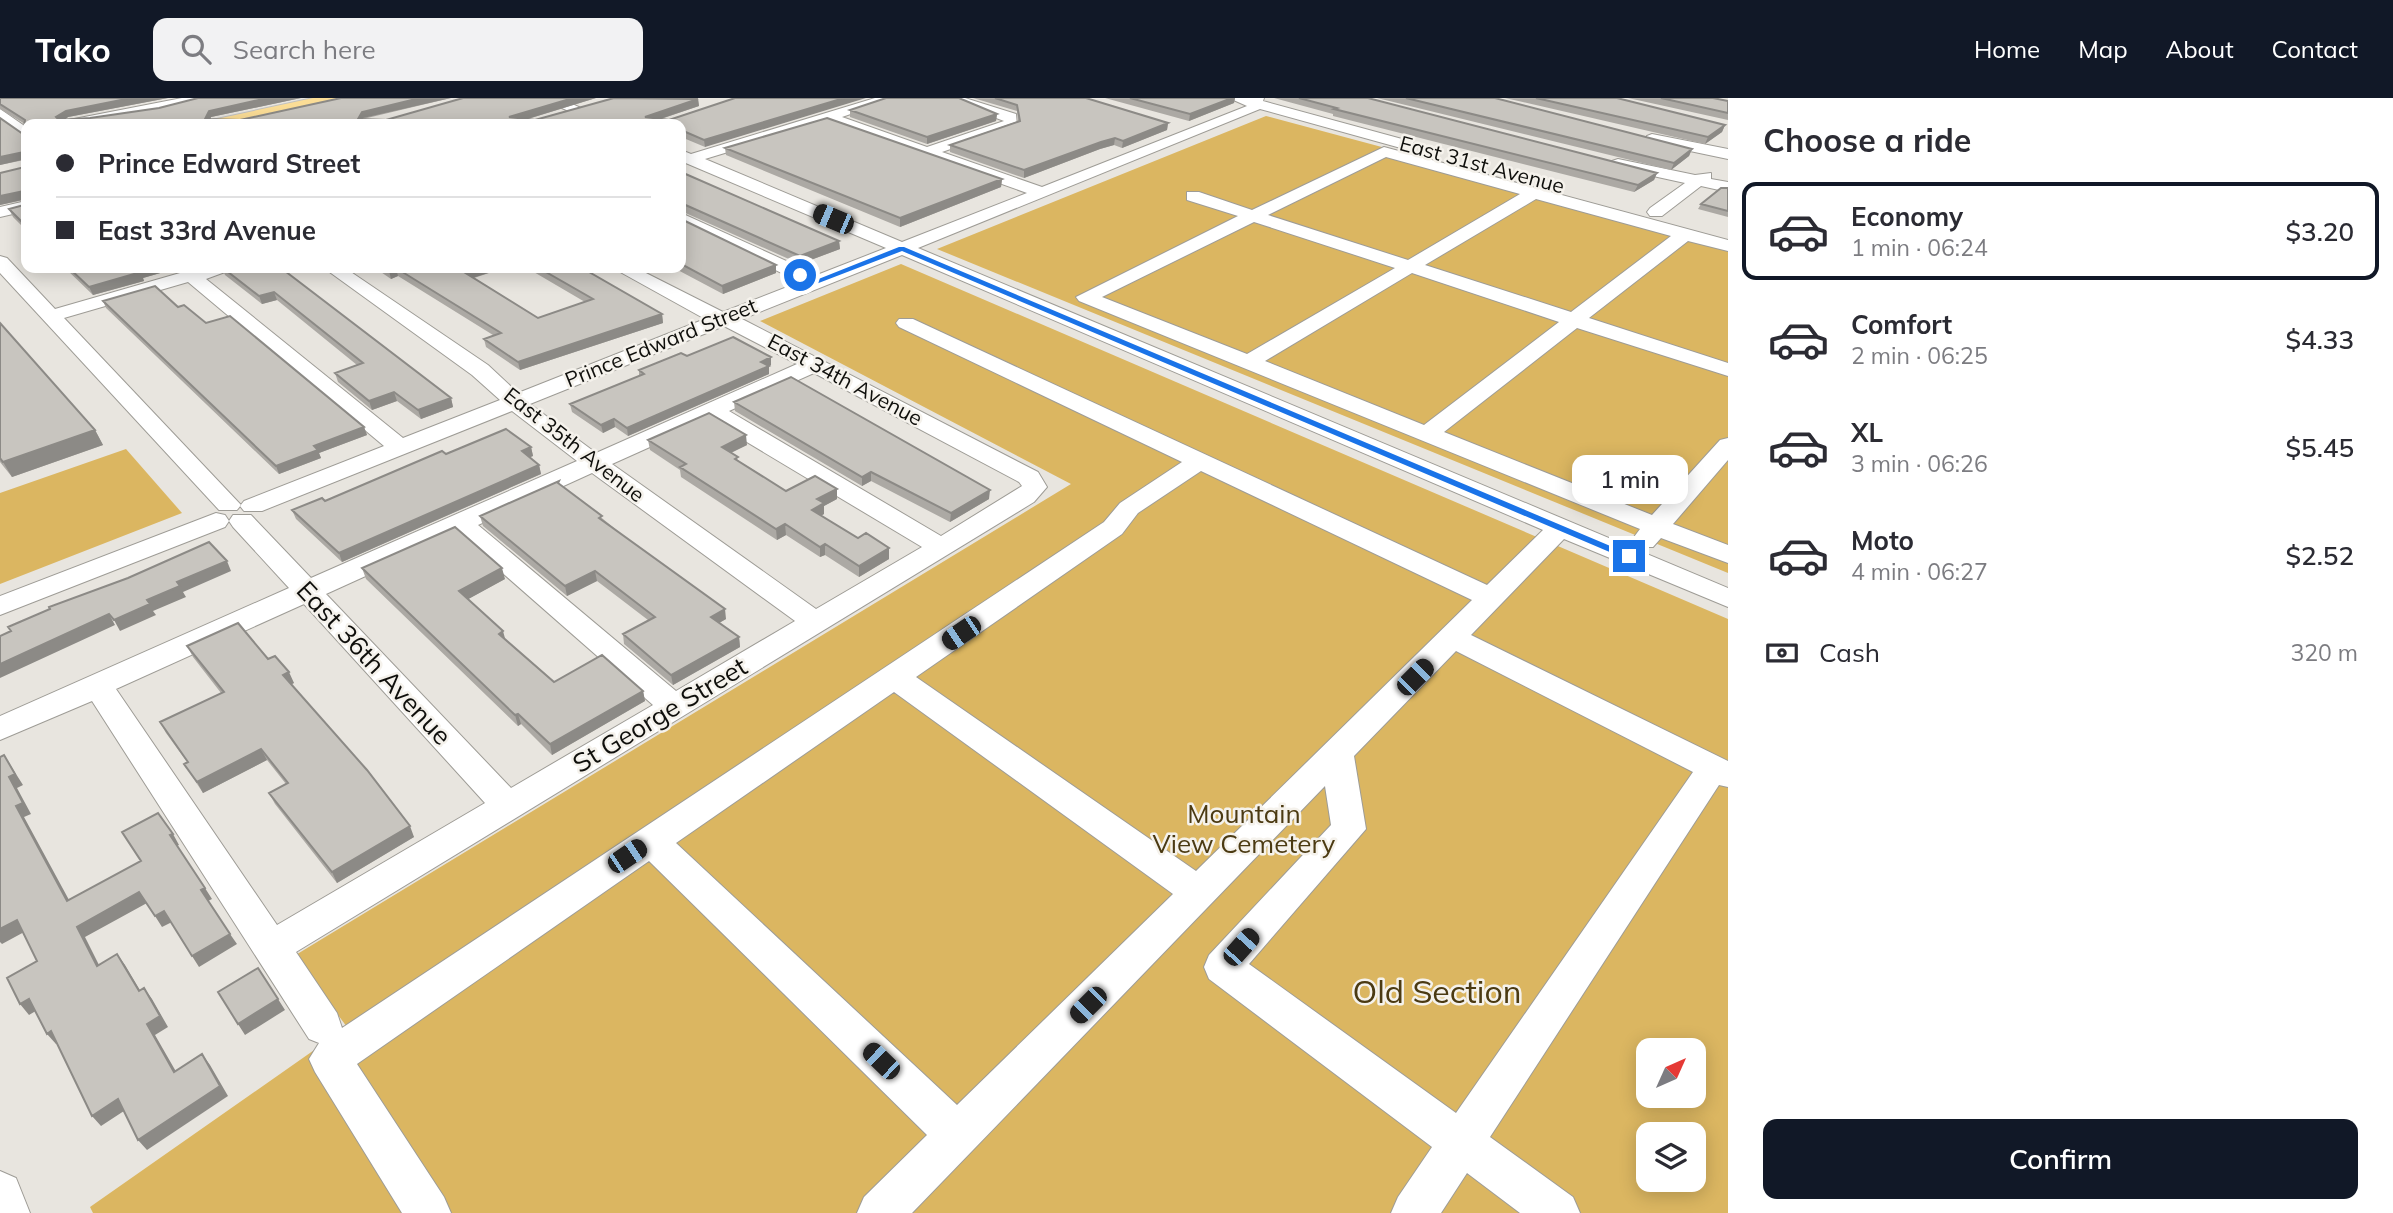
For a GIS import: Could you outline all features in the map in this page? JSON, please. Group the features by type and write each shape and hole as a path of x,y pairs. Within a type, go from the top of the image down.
{"main road":[{"path":"241,119 337,98"}],"street":[{"path":"116,98 147,119"},
{"path":"94,119 201,98"},
{"path":"547,98 597,119"},
{"path":"686,157 890,98"},
{"path":"927,152 1012,123 1012,117 951,98"},
{"name":"East 31st Avenue","path":"1236,98 1256,100 1728,231"},
{"name":"Prince Edward Street","path":"0,607 1253,109 1256,100"},
{"path":"546,117 602,103"},
{"path":"0,113 21,130"},
{"path":"827,117 1043,193"},
{"path":"750,125 772,134"},
{"path":"1177,126 1196,131"},
{"path":"1637,136 1728,157"},
{"path":"1728,246 1384,152 1086,297 1728,555"},
{"path":"686,157 1728,597"},
{"path":"1656,212 1728,157"},
{"path":"1598,159 1728,187"},
{"path":"1249,362 1534,193"},
{"path":"1194,196 1728,370"},
{"path":"0,212 21,207"},
{"path":"686,220 816,282"},
{"path":"1427,434 1685,234"},
{"path":"0,261 21,254"},
{"name":"East 36th Avenue","path":"0,261 507,805"},
{"path":"51,316 184,273"},
{"path":"191,273 197,281 400,447"},
{"name":"East 35th Avenue","path":"340,273 480,370 594,463 816,622"},
{"name":"East 34th Avenue","path":"631,273 705,312 724,318 815,364 1029,477"},
{"path":"906,323 1493,599"},
{"path":"0,729 815,364"},
{"path":"712,411 941,547"},
{"path":"1629,556 1728,445"},
{"path":"429,1213 330,1059 1113,528 1129,508 1200,461"},
{"name":"St George Street","path":"272,947 1025,497 1035,487 1029,477"},
{"path":"460,523 674,706"},
{"path":"880,1213 1493,599 1561,527"},
{"path":"1414,1213 1720,771 1454,638"},
{"path":"895,677 1199,893"},
{"path":"97,686 323,1026"},
{"path":"1338,754 1349,830 1223,967 1557,1213"},
{"path":"650,840 958,1135"},
{"path":"0,1195 7,1213"}],"green space":[{"path":"1266,116 1728,240 1728,573 937,249"},
{"name":"Mountain View Cemetery","path":"901,264 1728,619 1728,1213 93,1213 90,1207 347,1027 294,956 1071,484 760,321"},
{"path":"126,449 182,513 0,584 0,493"}],"building":[{"path":"0,98 131,98 66,111 56,117 58,119 23,119 0,104"},
{"path":"198,98 268,98 209,111 205,119 74,119 159,108"},
{"path":"341,98 420,98 362,112 358,119 245,119"},
{"path":"463,98 573,98 509,117 526,119 390,119"},
{"path":"614,98 698,99 645,117 661,119 539,119"},
{"path":"735,98 844,98 704,140 686,132 686,119 672,119"},
{"path":"886,98 959,98 997,114 927,137 850,110"},
{"path":"995,98 1086,98 1168,123 1123,141 1115,138 1101,142 1024,170 950,145 1020,121 1017,105"},
{"path":"1130,98 1232,98 1190,114"},
{"path":"1299,98 1368,98 1657,173 1638,185"},
{"path":"1406,98 1495,98 1692,149 1674,163"},
{"path":"1536,98 1617,98 1725,125 1708,137"},
{"path":"1661,98 1713,98 1728,101 1728,113"},
{"path":"0,118 21,133 21,153 0,157"},
{"path":"827,118 1002,179 900,218 725,148"},
{"path":"21,168 21,192 0,196 0,173"},
{"path":"686,174 839,241 800,256 686,205"},
{"path":"1721,188 1728,188 1728,211 1701,204"},
{"path":"21,206 21,221 9,209"},
{"path":"686,221 776,265 722,286 686,267"},
{"path":"74,273 138,273 89,287"},
{"path":"229,273 288,273 451,398 418,410 394,392 369,401 335,373 363,363 274,292 259,296"},
{"path":"404,273 466,273 538,318 593,299 548,273 591,273 662,314 518,362 484,339 501,333"},
{"path":"155,286 178,307 184,305 206,323 230,316 364,427 314,446 318,450 276,466 103,301"},
{"path":"0,323 95,430 3,462 0,458"},
{"path":"733,337 771,357 761,362 769,366 627,428 614,419 601,425 570,404 644,374 639,370 681,353 687,356"},
{"path":"791,377 990,490 951,513 871,472 862,477 734,402"},
{"path":"709,413 746,435 722,447 738,457 735,459 786,491 815,476 837,489 817,499 824,503 812,510 858,538 866,533 889,548 859,566 825,544 820,547 785,524 776,529 680,467 686,464 648,440"},
{"path":"506,429 531,447 522,451 539,465 339,553 292,510 322,498 325,501 442,451 446,454"},
{"path":"559,481 558,483 602,516 599,518 725,609 711,617 739,637 671,675 623,634 655,617 595,571 565,586 480,516"},
{"path":"455,527 502,568 459,591 503,631 499,634 554,682 602,655 643,691 550,744 518,714 515,715 362,568"},
{"path":"209,542 227,561 177,582 180,586 147,600 150,604 114,620 109,614 0,664 0,636 11,631 8,627 50,609 49,607 128,578"},
{"path":"238,623 268,659 275,656 289,672 283,675 367,770 410,826 332,872 269,793 288,783 261,749 197,782 184,764 188,762 160,722 224,692 187,646"},
{"path":"4,755 15,774 9,777 23,803 16,806 67,901 141,861 122,832 158,813 205,888 201,890 230,934 192,956 164,911 155,916 139,892 77,927 97,966 117,954 139,991 144,988 160,1016 147,1024 174,1072 202,1054 220,1086 138,1140 118,1099 92,1116 51,1031 47,1034 29,999 20,1004 7,978 37,961 17,920 0,929 0,757"},
{"path":"258,968 278,999 238,1024 218,992"}],"route":[{"path":"800,275 816,282 902,248 1629,556"}],"park label":[{"name":"Old Section","path":"1437,992"}]}
